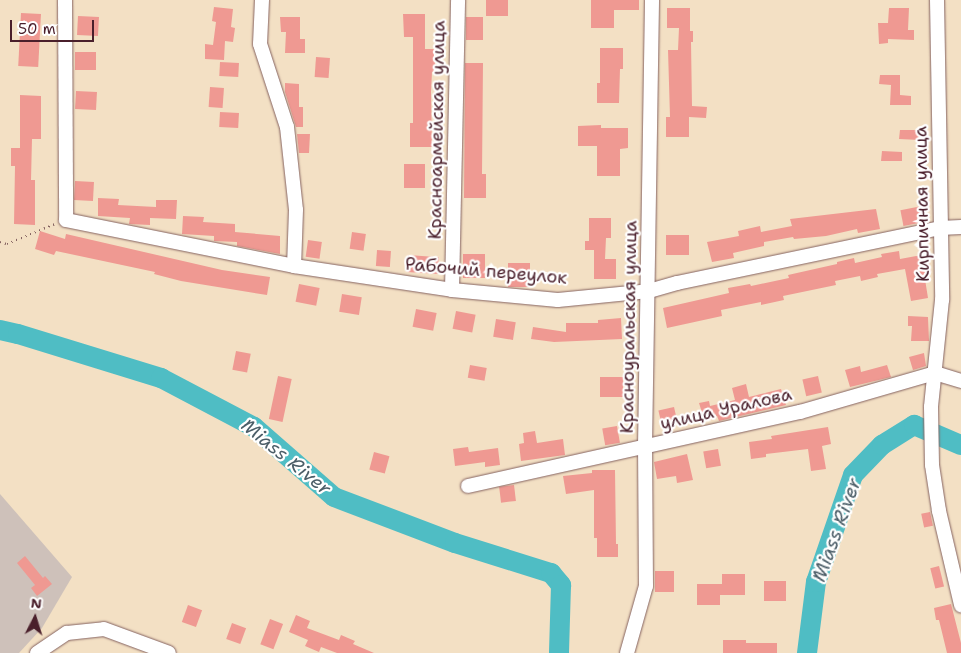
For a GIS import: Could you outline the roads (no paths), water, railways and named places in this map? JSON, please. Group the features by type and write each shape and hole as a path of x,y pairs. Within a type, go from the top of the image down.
{"street":[{"name":"Рабочий переулок","path":"65,0 66,220 294,266 452,290 558,300 649,291 687,281 940,228 961,227"},
{"path":"262,0 260,44 287,127 296,210 294,266"},
{"name":"Красноармейская улица","path":"452,290 458,0"},
{"name":"Красноуральская улица","path":"627,653 646,586 645,448 649,291 652,0"},
{"name":"Кирпичная улица","path":"937,0 942,300 931,407 932,464 939,511 961,604"},
{"path":"935,373 961,381"},
{"name":"улица Уралова","path":"468,486 800,412 935,373"},
{"path":"37,653 67,633 104,629 169,653"}],"waterway":[{"name":"Miass River","path":"0,330 161,378 254,427 334,497 455,543 551,573 561,585 559,653"},
{"name":"Miass River","path":"807,653 816,582 853,475 882,445 914,425 961,445"}]}
